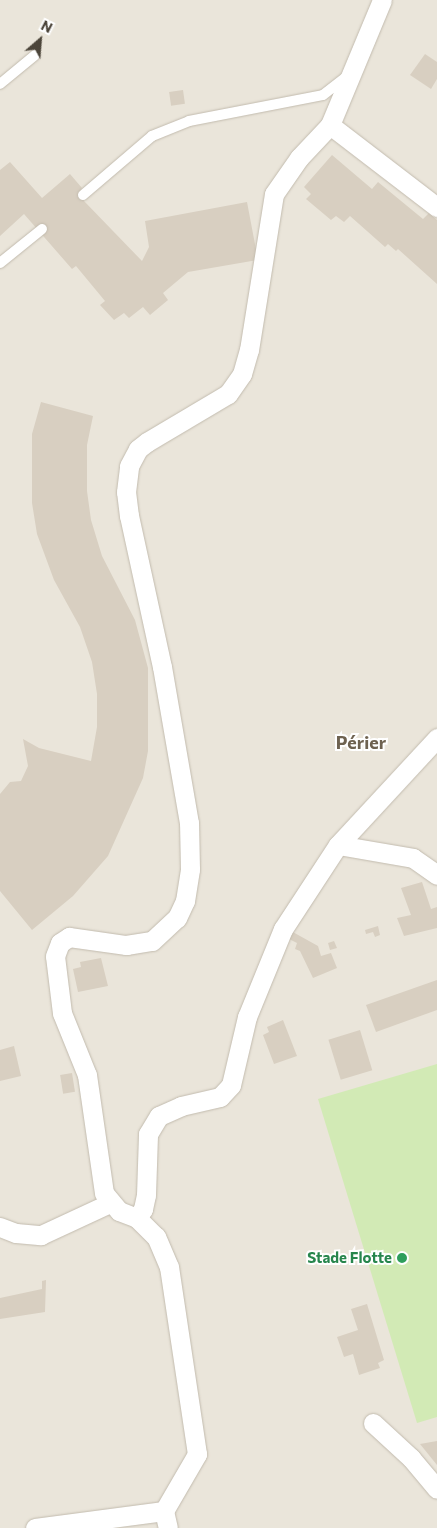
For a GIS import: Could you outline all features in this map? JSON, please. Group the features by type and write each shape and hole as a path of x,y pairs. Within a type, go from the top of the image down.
{"street":[{"path":"35,1528 166,1519 197,1454 169,1267 156,1238 137,1218 119,1211 110,1203 100,1180 86,1075 62,1013 55,956 60,943 69,937 126,945 152,942 177,918 185,901 190,869 189,823 162,667 129,516 126,492 129,466 138,449 228,394 242,374 249,350 274,194 299,158 330,124 382,0"},
{"path":"330,124 437,207"},
{"path":"137,1218 144,1209 146,1195 148,1134 159,1116 220,1097 231,1085 247,1017 283,930 338,845 437,738"},
{"path":"338,845 413,858 437,875"},
{"path":"0,1227 16,1233 41,1235 110,1203"},
{"path":"373,1423 411,1458 437,1489"}],"lane":[{"path":"0,84 34,55"},
{"path":"83,195 152,136 189,121 323,95 354,70"},
{"path":"0,263 42,229"}],"shaded area":[{"path":"0,0 437,0 437,1528 0,1528"}],"green space":[{"name":"Stade Flotte","path":"437,1064 437,1417 417,1423 318,1099"}],"building":[{"path":"425,54 437,62 437,79 431,89 410,75"},
{"path":"183,90 185,104 171,106 169,92"},
{"path":"332,155 372,189 378,182 423,219 429,213 437,220 437,284 398,249 396,251 388,244 385,247 350,216 344,222 336,216 331,220 306,199 311,194 304,187"},
{"path":"10,162 42,198 70,174 82,188 80,191 84,201 142,261 149,247 145,221 247,202 258,260 188,272 163,293 168,300 150,315 143,307 129,318 124,313 114,320 100,305 105,301 76,266 72,269 24,214 0,236 0,170"},
{"path":"41,402 93,416 87,445 87,491 91,520 102,556 135,620 148,668 148,751 143,778 108,856 73,896 32,930 0,891 0,794 10,782 21,781 28,766 23,739 39,748 91,761 97,727 97,694 92,662 80,627 54,580 37,534 32,503 32,434"},
{"path":"422,882 431,909 437,907 437,928 404,936 397,918 411,915 401,888"},
{"path":"378,926 380,935 375,937 373,932 366,934 365,930"},
{"path":"291,931 318,946 321,956 331,953 337,968 313,978 300,951 295,949 297,943 287,938"},
{"path":"334,941 337,948 330,950 328,943"},
{"path":"101,958 108,986 78,992 73,969 81,967 80,962"},
{"path":"437,980 437,1010 376,1032 366,1005"},
{"path":"283,1020 297,1056 274,1064 263,1035 269,1032 267,1027"},
{"path":"360,1030 372,1070 341,1080 328,1040"},
{"path":"14,1046 21,1076 0,1081 0,1050"},
{"path":"72,1073 75,1092 63,1094 60,1075"},
{"path":"46,1280 45,1312 0,1319 0,1298 42,1289 42,1281"},
{"path":"367,1304 384,1360 378,1363 380,1368 359,1375 353,1354 344,1357 337,1337 358,1330 351,1309"},
{"path":"437,1441 437,1465 420,1444"}],"place":[{"name":"Stade Flotte","path":"402,1258"}],"district":[{"name":"Périer","path":"361,742"}]}
